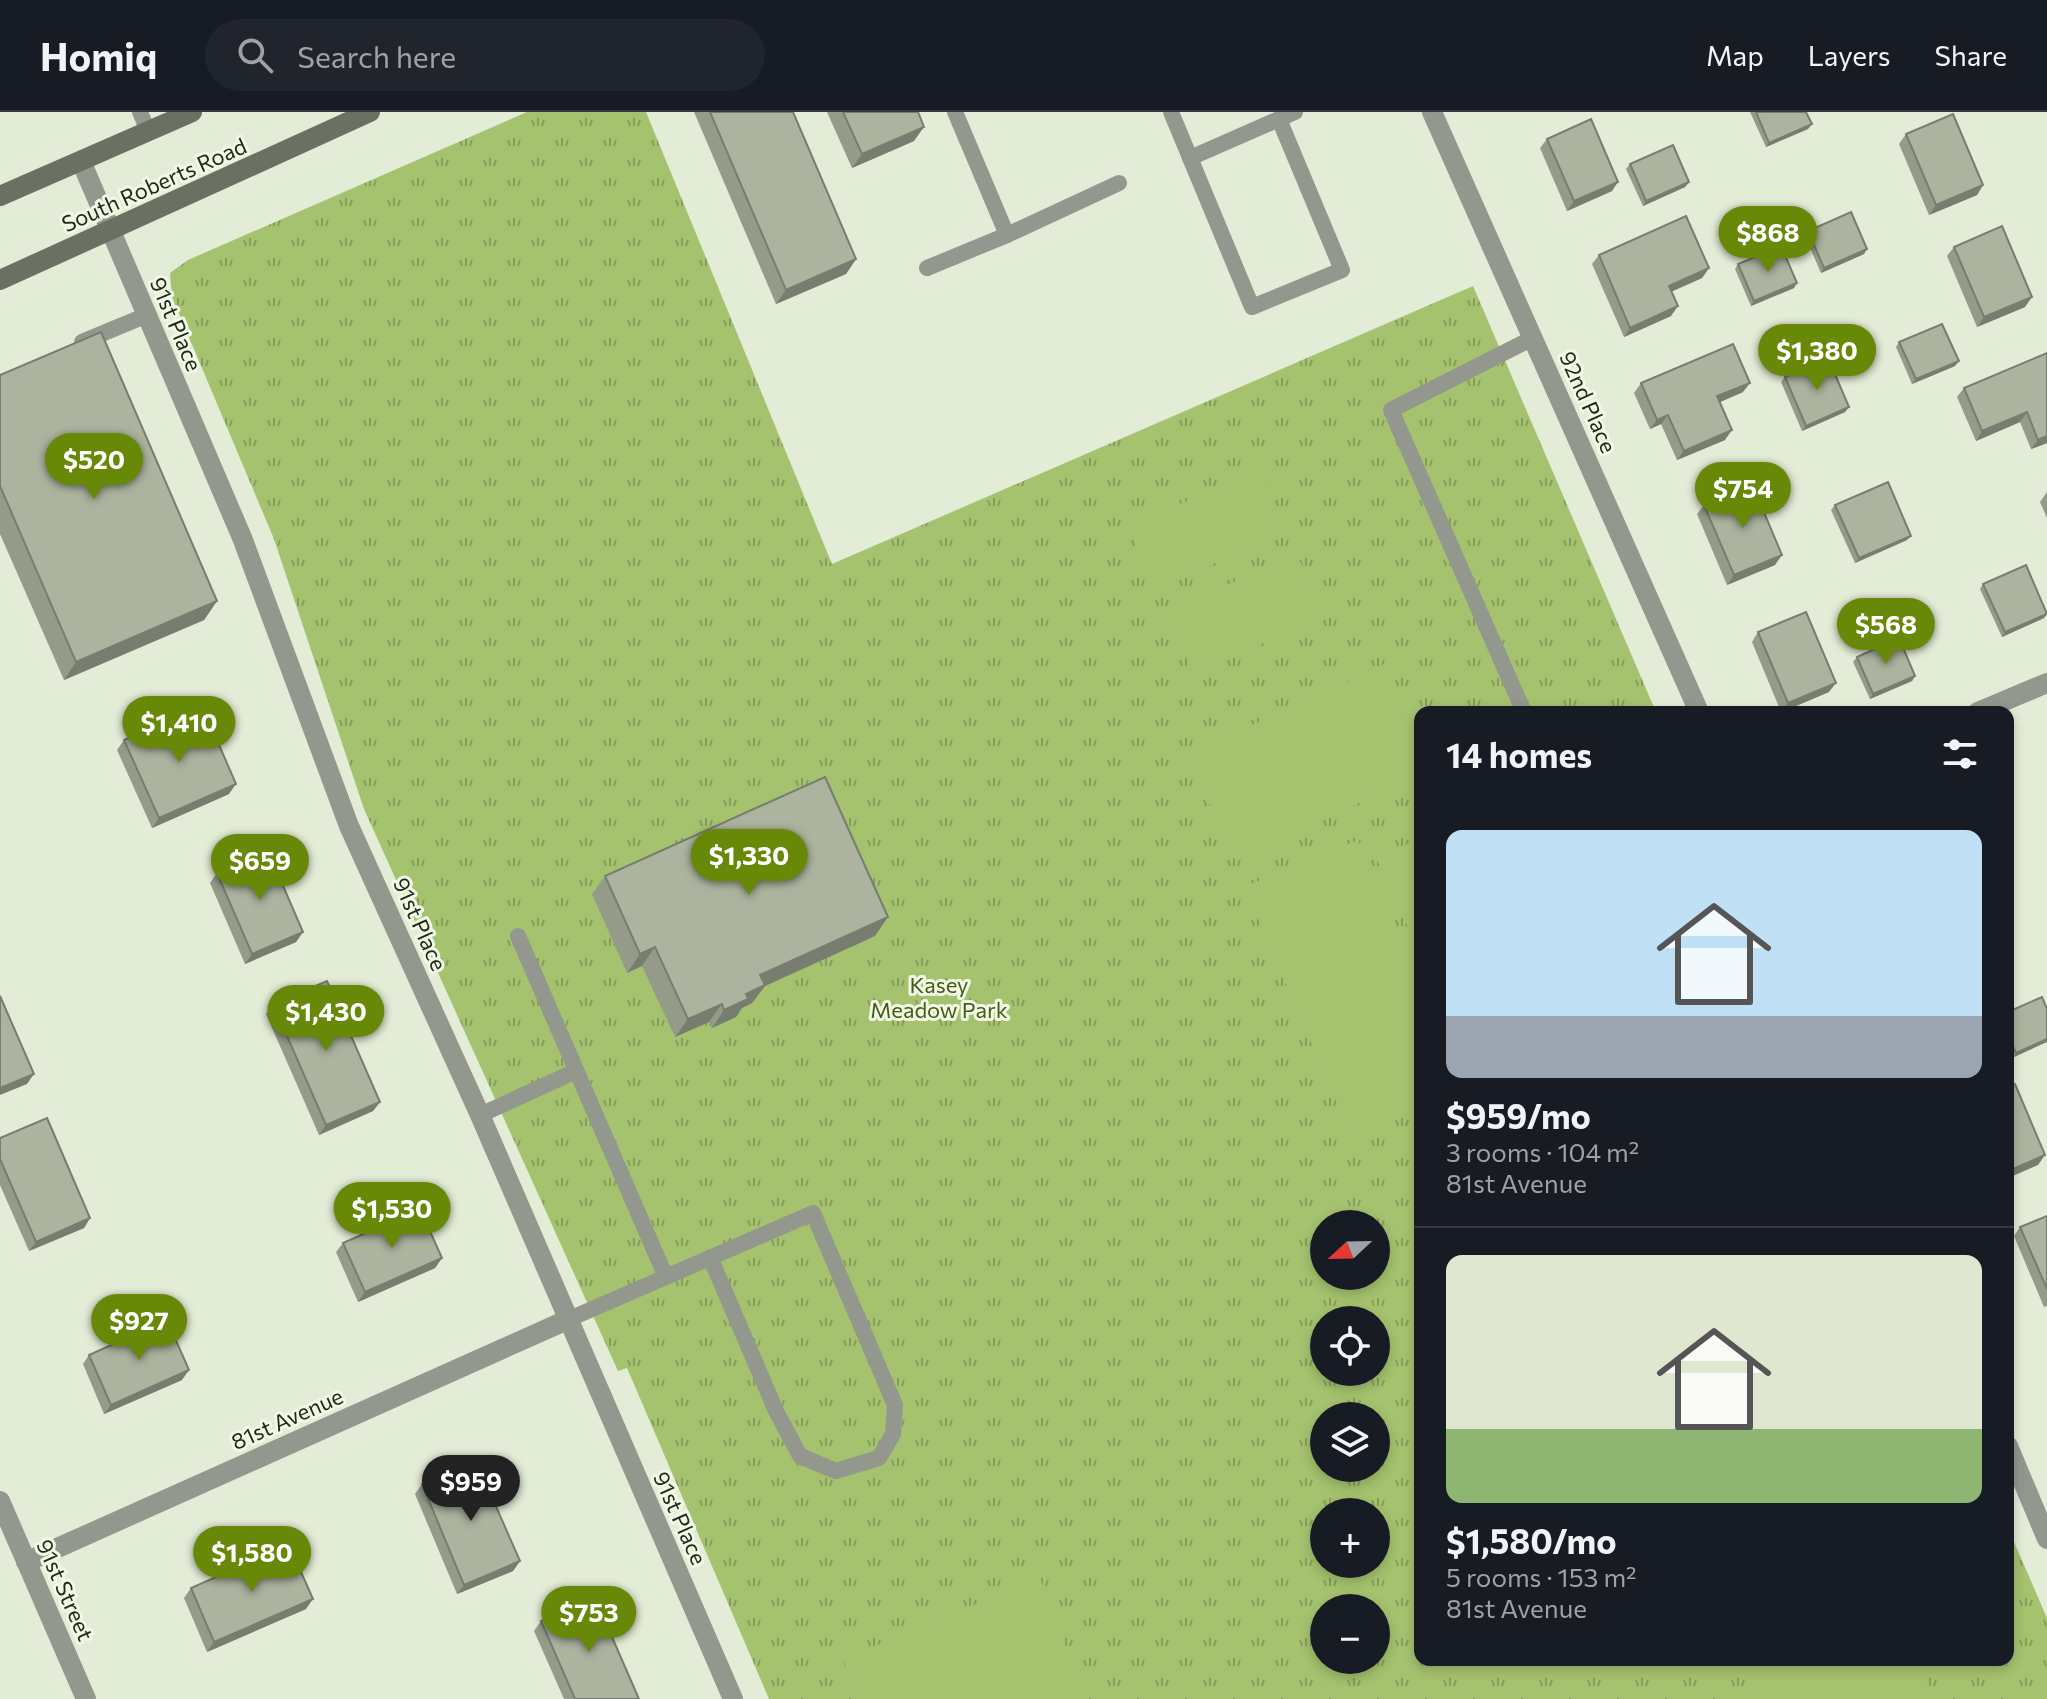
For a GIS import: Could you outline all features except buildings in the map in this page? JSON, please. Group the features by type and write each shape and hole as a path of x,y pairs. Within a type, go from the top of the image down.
{"street":[{"path":"0,196 192,112"},
{"name":"South Roberts Road","path":"0,280 370,112"},
{"name":"92nd Place","path":"1432,112 1696,706"},
{"name":"91st Place","path":"81,161 243,540 349,826 480,1115 733,1699"},
{"path":"1992,706 2047,683"},
{"name":"81st Avenue","path":"26,1562 567,1320"},
{"path":"2014,1460 2047,1539"},
{"name":"91st Street","path":"0,1501 79,1697"}],"lane":[{"path":"140,112 148,131"},
{"path":"955,112 1007,235"},
{"path":"1171,112 1252,307 1342,270 1279,119"},
{"path":"1190,158 1295,112"},
{"path":"927,268 1119,183"},
{"path":"73,346 147,315"},
{"path":"1521,706 1391,410 1533,338"},
{"path":"518,936 665,1275"},
{"path":"480,1115 576,1071"},
{"path":"567,1320 665,1275 813,1213 895,1405 893,1434 879,1458 836,1471 800,1456 776,1411 710,1257"}],"green space":[{"name":"Kasey Meadow Park","path":"527,112 646,112 832,564 1473,286 1653,706 1414,706 1414,1666 2014,1666 2014,1542 2047,1618 2047,1699 769,1699 627,1368 618,1371 364,809 274,539 172,297 170,273 188,260"},
{"path":"1259,468 1287,530 1157,590 1128,528"},
{"path":"1296,553 1325,615 1194,675 1166,613"},
{"path":"1386,663 1414,723 1414,778 1235,860 1187,755"},
{"path":"1358,840 1414,966 1414,1108 1352,1137 1244,887"},
{"path":"1414,841 1414,940 1376,858"},
{"path":"1040,1578 1080,1683 1081,1699 859,1699 843,1659"},
{"path":"1775,1666 1919,1666 1934,1699 1736,1699"}]}
